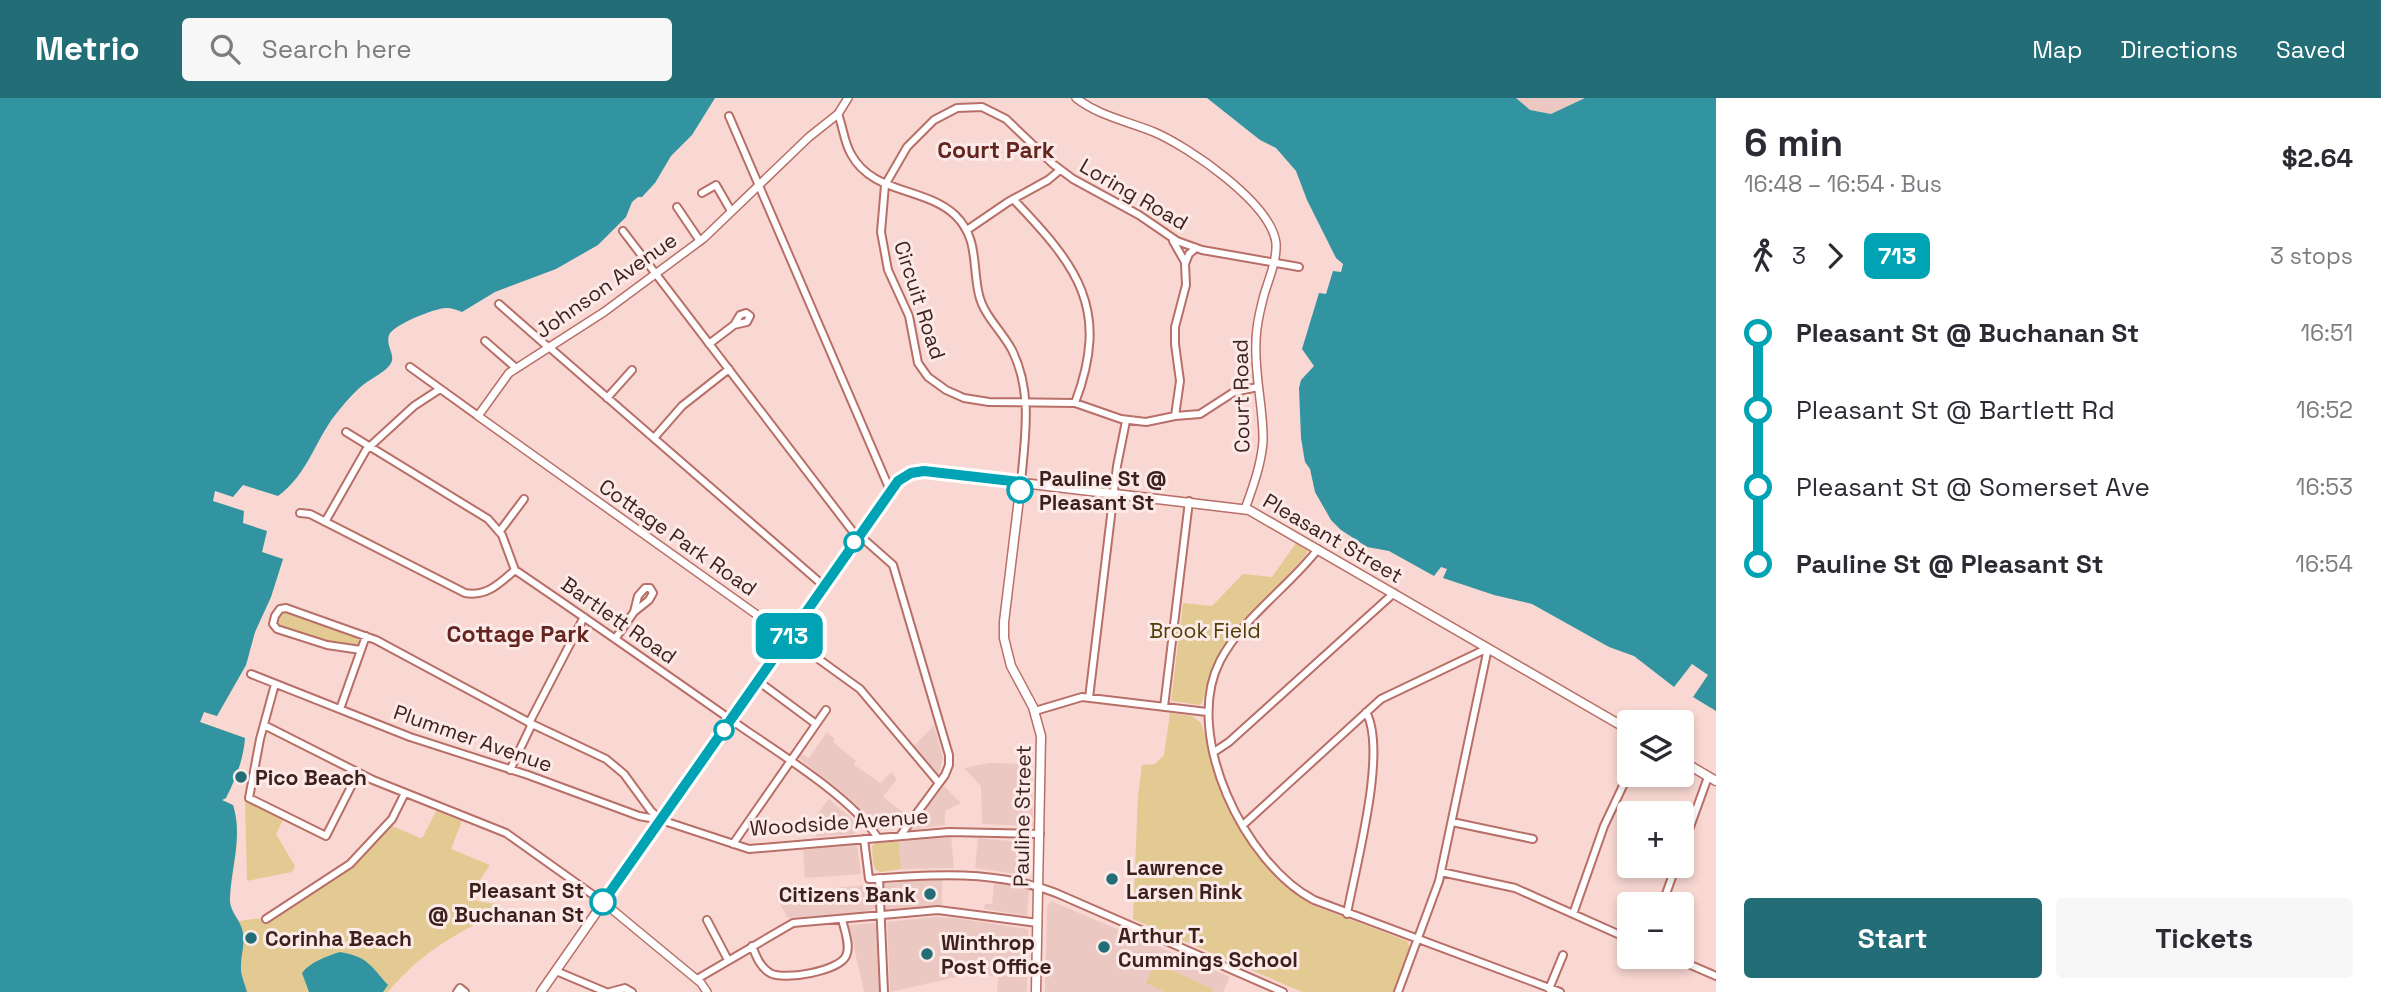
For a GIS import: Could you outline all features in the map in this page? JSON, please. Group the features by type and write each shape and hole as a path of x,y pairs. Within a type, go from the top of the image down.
{"main road":[{"name":"Pleasant Street","path":"541,992 890,490 903,477 922,471 1245,509 1264,517 1617,723"},
{"name":"Pauline Street","path":"1021,482 1004,638 1011,666 1035,711 1042,746 1037,992"},
{"path":"1694,768 1712,779"}],"street":[{"path":"758,185 812,134 838,114 848,98"},
{"path":"885,185 907,147 928,125 953,110 980,107 980,98"},
{"name":"Court Road","path":"1076,98 1099,112 1175,143 1230,183 1268,220 1275,241 1274,262 1258,324 1255,353 1262,447 1258,471 1245,509"},
{"name":"Loring Road","path":"980,107 992,110 1006,119 1060,170 1098,195 1142,217 1171,237 1196,248 1299,267"},
{"path":"838,114 852,156 860,167 885,185 938,203 967,230 974,251 981,303 1016,359 1026,403 1021,482"},
{"path":"729,116 890,490"},
{"path":"967,230 1060,170"},
{"path":"702,193 716,185 731,211"},
{"name":"Johnson Avenue","path":"478,416 507,375 604,312 700,241 758,185"},
{"name":"Circuit Road","path":"885,185 880,226 883,253 909,316 915,354 920,367 935,383 964,398 985,402 1075,403 1126,421 1150,422 1202,413 1234,392 1258,387"},
{"path":"1013,199 1059,251 1077,279 1085,298 1090,324 1090,353 1075,403"},
{"path":"677,207 700,241"},
{"path":"623,231 858,536 893,565 949,755 948,768 939,783 900,836"},
{"path":"1171,237 1185,264"},
{"path":"1175,416 1180,381 1174,331 1186,285 1185,264 1189,254 1196,248"},
{"path":"499,304 824,586"},
{"path":"709,344 734,325"},
{"path":"485,341 516,368"},
{"name":"Cottage Park Road","path":"410,367 860,689 939,783"},
{"path":"654,438 686,402 729,369"},
{"path":"607,398 632,370"},
{"path":"325,522 364,453 414,406 440,389"},
{"path":"1089,698 1114,493 1126,421"},
{"path":"300,513 308,513 465,593 479,594 491,590 515,570 500,531 484,516 346,432"},
{"path":"500,531 524,499"},
{"path":"1164,707 1189,501"},
{"path":"1318,549 1227,649 1213,678 1207,712 1214,752 1228,795 1243,825 1261,853 1291,886 1320,904 1560,992"},
{"name":"Bartlett Road","path":"515,570 791,761 862,817 878,838"},
{"path":"1214,752 1394,593"},
{"path":"361,650 331,646 277,629 273,624 274,618 280,608 286,608 366,636 612,764 661,820"},
{"path":"615,639 634,612"},
{"path":"510,770 530,723 583,617"},
{"path":"340,709 366,636"},
{"path":"1243,825 1384,696 1488,648"},
{"path":"1398,992 1441,872 1488,648"},
{"name":"Plummer Avenue","path":"250,674 410,737 639,816 661,820"},
{"path":"758,681 816,724"},
{"path":"275,684 249,798 326,836 358,773"},
{"path":"1035,711 1076,698 1089,698 1207,712"},
{"path":"733,844 826,710"},
{"path":"1347,914 1374,767 1374,741 1366,712"},
{"path":"264,725 358,773 506,833 603,902 697,979 707,992"},
{"path":"1694,821 1712,779"},
{"path":"1573,914 1601,835 1623,787"},
{"path":"266,919 349,865 390,822 405,793"},
{"name":"Woodside Avenue","path":"661,820 750,849 964,831 1040,834"},
{"path":"1452,821 1533,839"},
{"path":"864,839 869,879 933,874 967,875 1039,887 1283,992"},
{"path":"1441,872 1515,888 1617,934"},
{"path":"879,878 884,992"},
{"path":"697,979 793,923 945,911 1038,923"},
{"path":"752,946 764,968 778,976 831,968 841,962 848,951 842,919"},
{"path":"707,920 728,960"},
{"path":"1549,990 1563,955"},
{"path":"1694,966 1716,976"},
{"path":"555,971 608,992 625,988 632,992"},
{"path":"457,992 460,988 465,992"}],"shaded area":[{"path":"1516,98 1585,98 1551,114 1530,110"},
{"path":"934,725 943,758 938,776 913,747"},
{"path":"827,732 835,739 833,742 856,761 854,765 881,783 891,772 897,779 883,797 907,815 899,825 894,827 878,824 799,758 801,754 809,758"},
{"path":"990,763 1032,764 1033,826 982,824 981,786 964,768"},
{"path":"944,786 961,803 945,811 945,825 909,830"},
{"path":"829,799 857,823 854,834 816,837 816,816"},
{"path":"951,836 954,868 901,869 899,841"},
{"path":"978,838 1026,845 1030,848 1029,876 975,868"},
{"path":"857,844 861,874 805,878 803,850"},
{"path":"942,878 942,905 885,910 884,882"},
{"path":"994,883 1029,890 1027,916 984,909 985,904 992,904"},
{"path":"875,884 876,908 865,912 788,918 776,897 783,893"},
{"name":"Arthur T. Cummings School","path":"1051,901 1230,977 1223,992 1045,992 1047,907"},
{"path":"932,917 1028,929 1027,992 997,992 998,977 974,973 890,992 887,922"},
{"path":"877,923 879,992 864,992 849,925"}],"green space":[{"path":"267,531 262,552 283,559 271,597 255,632 246,665 217,716 204,712 200,722 245,738 236,776 226,798 222,800 233,805 237,822 237,848 230,894 232,913 239,921 268,915 271,918 347,869 390,825 423,837 436,811 462,821 451,849 490,865 471,893 477,901 496,904 497,911 436,947 388,992 217,992 189,668"},
{"name":"Brook Field","path":"1296,543 1308,550 1305,556 1225,643 1212,667 1202,703 1199,705 1171,701 1183,603 1212,606 1243,574 1272,577"},
{"path":"286,611 357,637 360,643 330,643 277,625 278,617"},
{"path":"1170,713 1192,716 1201,723 1228,805 1250,844 1280,882 1312,905 1407,941 1410,947 1393,992 1302,992 1133,919 1138,796 1142,765 1155,764 1164,755"},
{"path":"245,801 283,820 276,834 295,866 292,872 247,881"},
{"path":"899,841 901,869 881,872 876,870 872,846 876,843"},
{"path":"1155,963 1213,989 1212,992 1165,992 1146,983"}],"water":[{"path":"0,98 715,98 692,135 671,156 655,183 642,197 632,202 626,217 598,245 556,269 495,292 462,312 450,308 441,309 398,327 388,339 392,355 389,366 343,405 289,487 278,496 243,485 233,497 215,491 213,501 244,511 243,523 267,531 262,552 283,559 271,597 255,632 246,665 217,716 204,712 200,722 245,738 236,776 226,798 222,800 233,805 236,817 237,840 230,903 243,933 241,968 247,992 0,992"},
{"path":"1207,98 1516,98 1530,110 1551,114 1585,98 1716,98 1716,711 1693,697 1708,675 1692,664 1674,687 1634,656 1609,647 1532,604 1443,578 1447,569 1441,567 1434,576 1389,551 1367,547 1331,520 1315,492 1310,469 1305,462 1299,388 1301,380 1314,366 1302,349 1319,293 1326,294 1333,271 1341,272 1343,264 1336,258 1307,200 1296,171 1276,148 1260,140"},
{"path":"340,952 357,956 372,967 388,985 383,992 309,992 302,973 305,969"}],"bus line":[{"name":"713","path":"603,902 898,481 911,473 924,471 1021,482 1020,490"}],"place":[{"name":"Pauline St @ Pleasant St","path":"1020,490"},
{"name":"Pico Beach","path":"241,777"},
{"name":"Lawrence Larsen Rink","path":"1112,879"},
{"name":"Citizens Bank","path":"930,894"},
{"name":"Pleasant St @ Buchanan St","path":"603,902"},
{"name":"Corinha Beach","path":"251,938"},
{"name":"Arthur T. Cummings School","path":"1104,947"},
{"name":"Winthrop Post Office","path":"927,954"}],"district":[{"name":"Court Park","path":"996,150"},
{"name":"Cottage Park","path":"518,634"}]}
